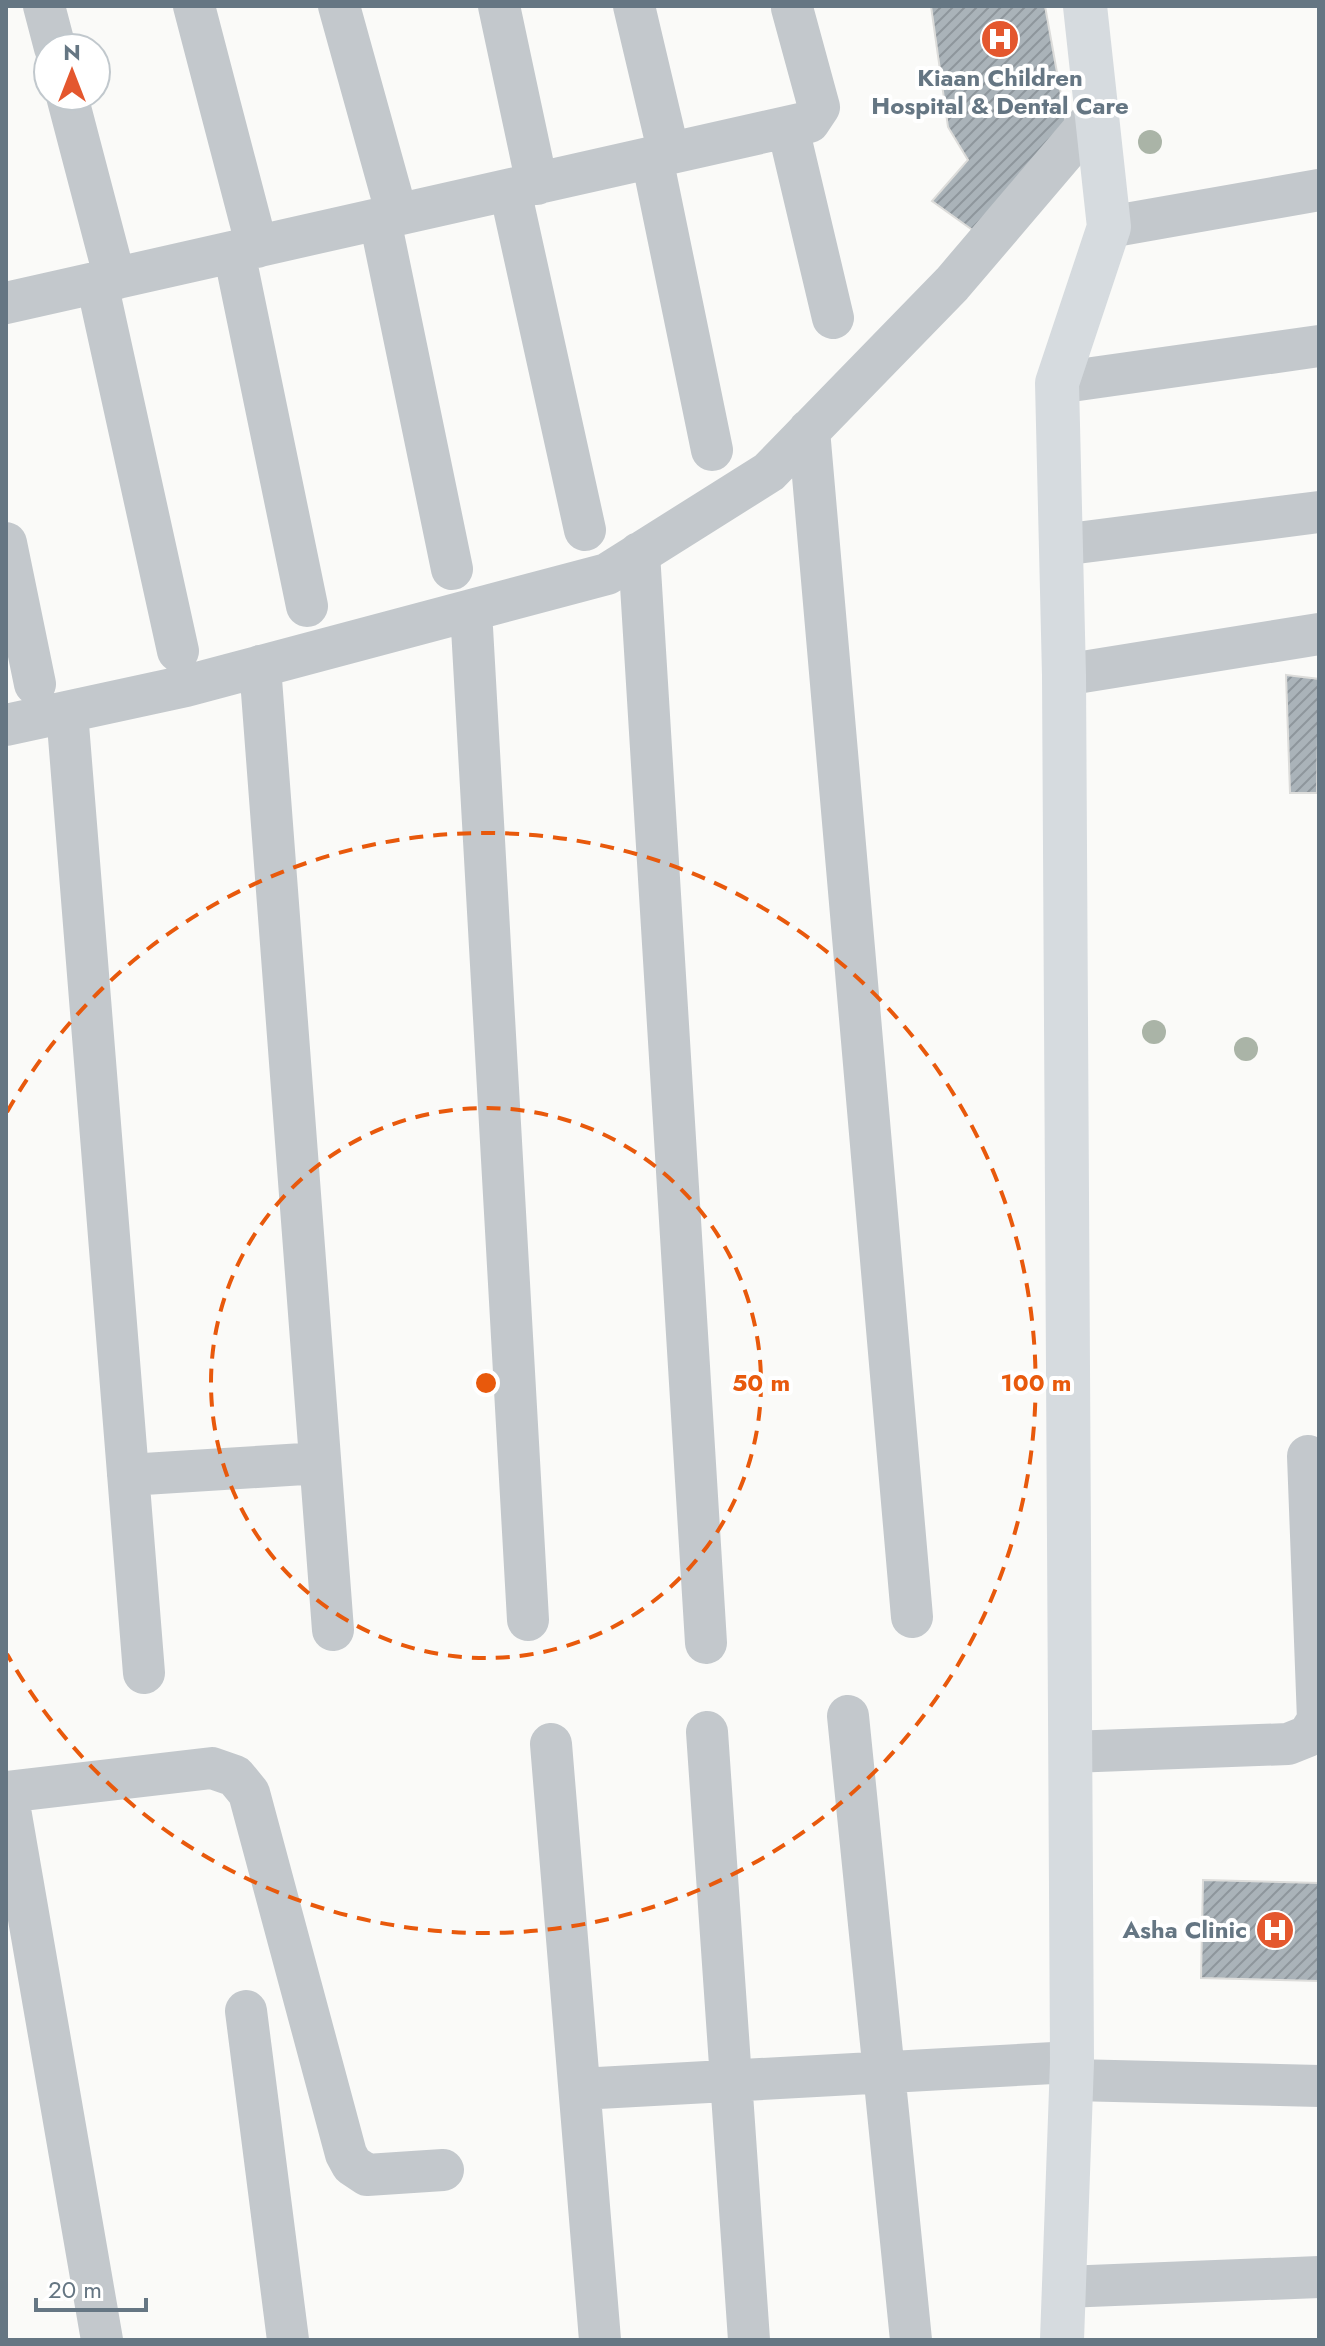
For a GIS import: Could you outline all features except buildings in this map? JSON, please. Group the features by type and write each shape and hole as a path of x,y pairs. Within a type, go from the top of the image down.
{"street":[{"path":"44,6 51,32"},
{"path":"194,6 245,250 307,606"},
{"path":"339,6 389,217 452,569"},
{"path":"499,6 523,187 585,530"},
{"path":"634,6 712,450"},
{"path":"1062,2340 1072,2071 1064,675 1057,383 1109,227 1085,6"},
{"path":"6,303 809,122 819,107 792,8"},
{"path":"70,112 178,651"},
{"path":"6,725 186,686 607,574 769,472 952,284 1096,115"},
{"path":"788,128 833,318"},
{"path":"1109,227 1319,190"},
{"path":"1057,383 1319,346"},
{"path":"809,430 912,1617"},
{"path":"1061,545 1319,512"},
{"path":"6,543 35,684"},
{"path":"639,553 706,1643"},
{"path":"471,610 528,1620"},
{"path":"1064,675 1319,634"},
{"path":"260,666 333,1630"},
{"path":"67,712 144,1673"},
{"path":"1070,1752 1288,1744 1308,1736 1318,1720 1308,1456"},
{"path":"128,1475 320,1463"},
{"path":"848,1716 911,2340"},
{"path":"707,1732 749,2340"},
{"path":"551,1744 600,2340"},
{"path":"102,2340 6,1792 212,1768 235,1776 249,1793 346,2154 352,2165 367,2175 443,2170"},
{"path":"246,2011 288,2340"},
{"path":"580,2089 884,2072 1072,2071 1319,2086"},
{"path":"1064,2287 1319,2277"}],"place":[{"name":"Kiaan Children Hospital & Dental Care","path":"1000,39"},
{"name":"Asha Clinic","path":"1275,1930"}]}
